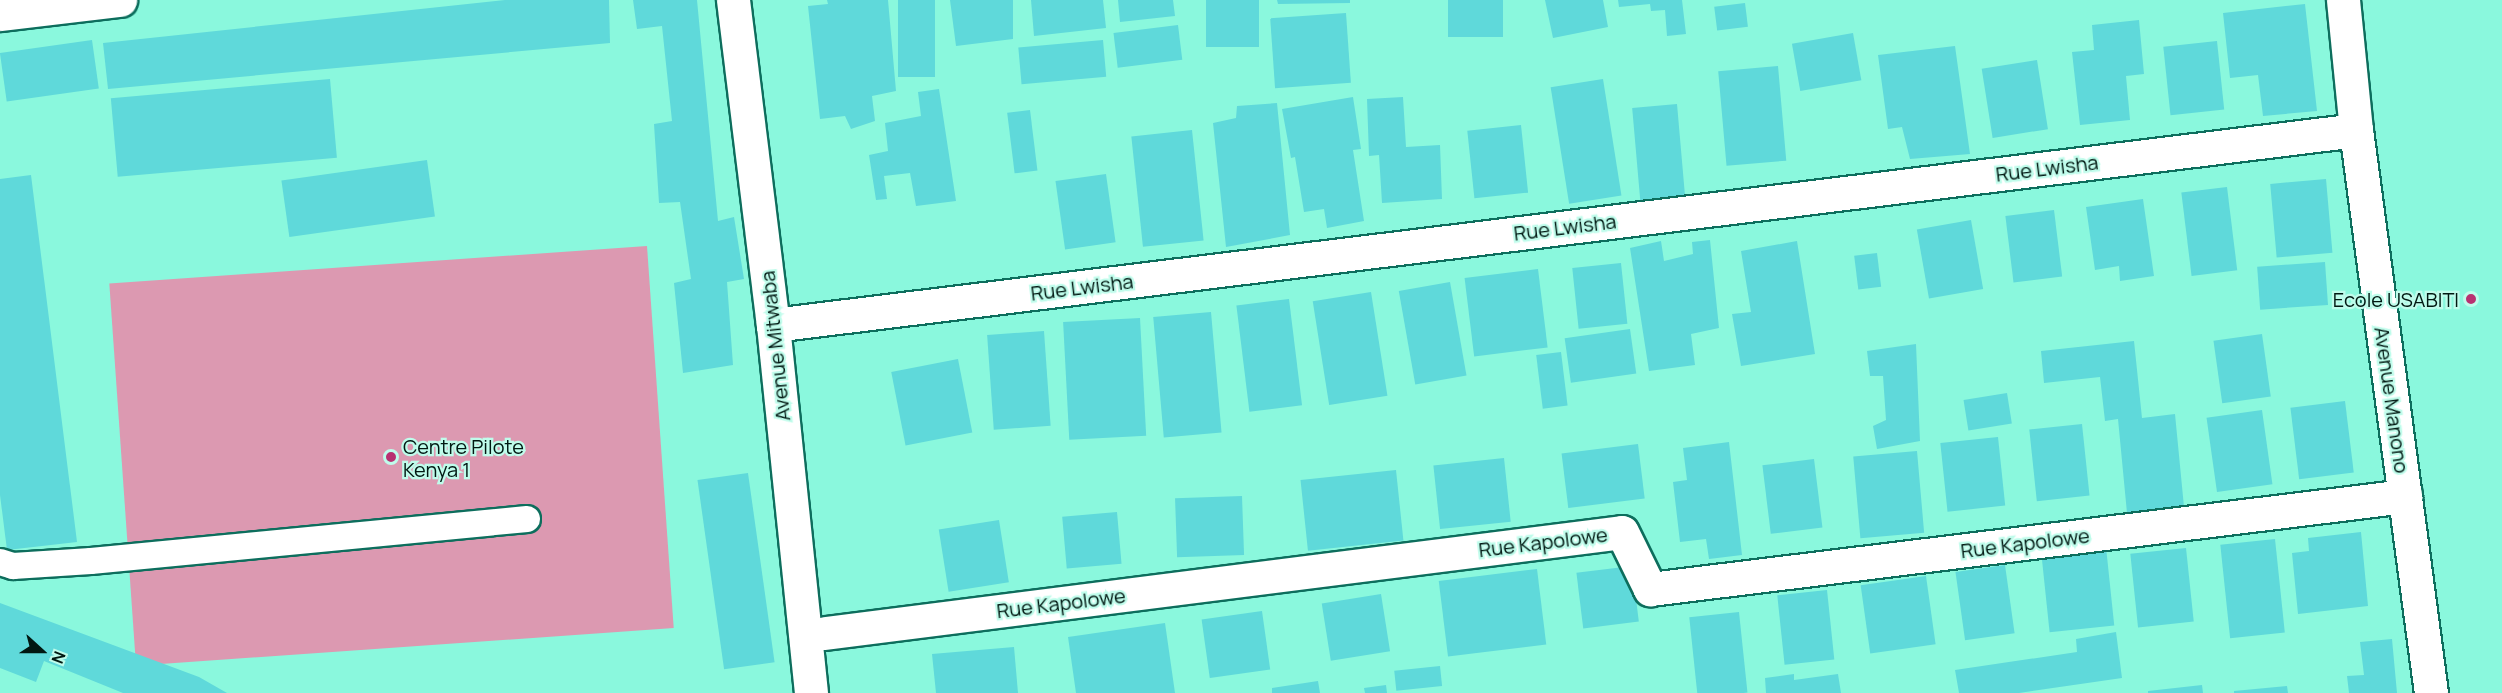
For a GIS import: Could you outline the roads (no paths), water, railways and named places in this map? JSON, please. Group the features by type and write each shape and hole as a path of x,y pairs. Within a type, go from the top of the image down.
{"street":[{"path":"0,14 120,0"},
{"name":"Avenue Mitwaba","path":"733,0 773,325 812,693"},
{"name":"Avenue Manono","path":"2343,0 2356,130 2431,693"},
{"name":"Rue Lwisha","path":"773,325 2356,130"},
{"name":"Rue Kapolowe","path":"825,633 1622,532 1650,589 2405,495"}],"lane":[{"path":"0,562 13,566 91,561 526,519"}],"place":[{"name":"Ecole USABITI","path":"2471,299"},
{"name":"Centre Pilote Kenya 1","path":"391,457"}]}
